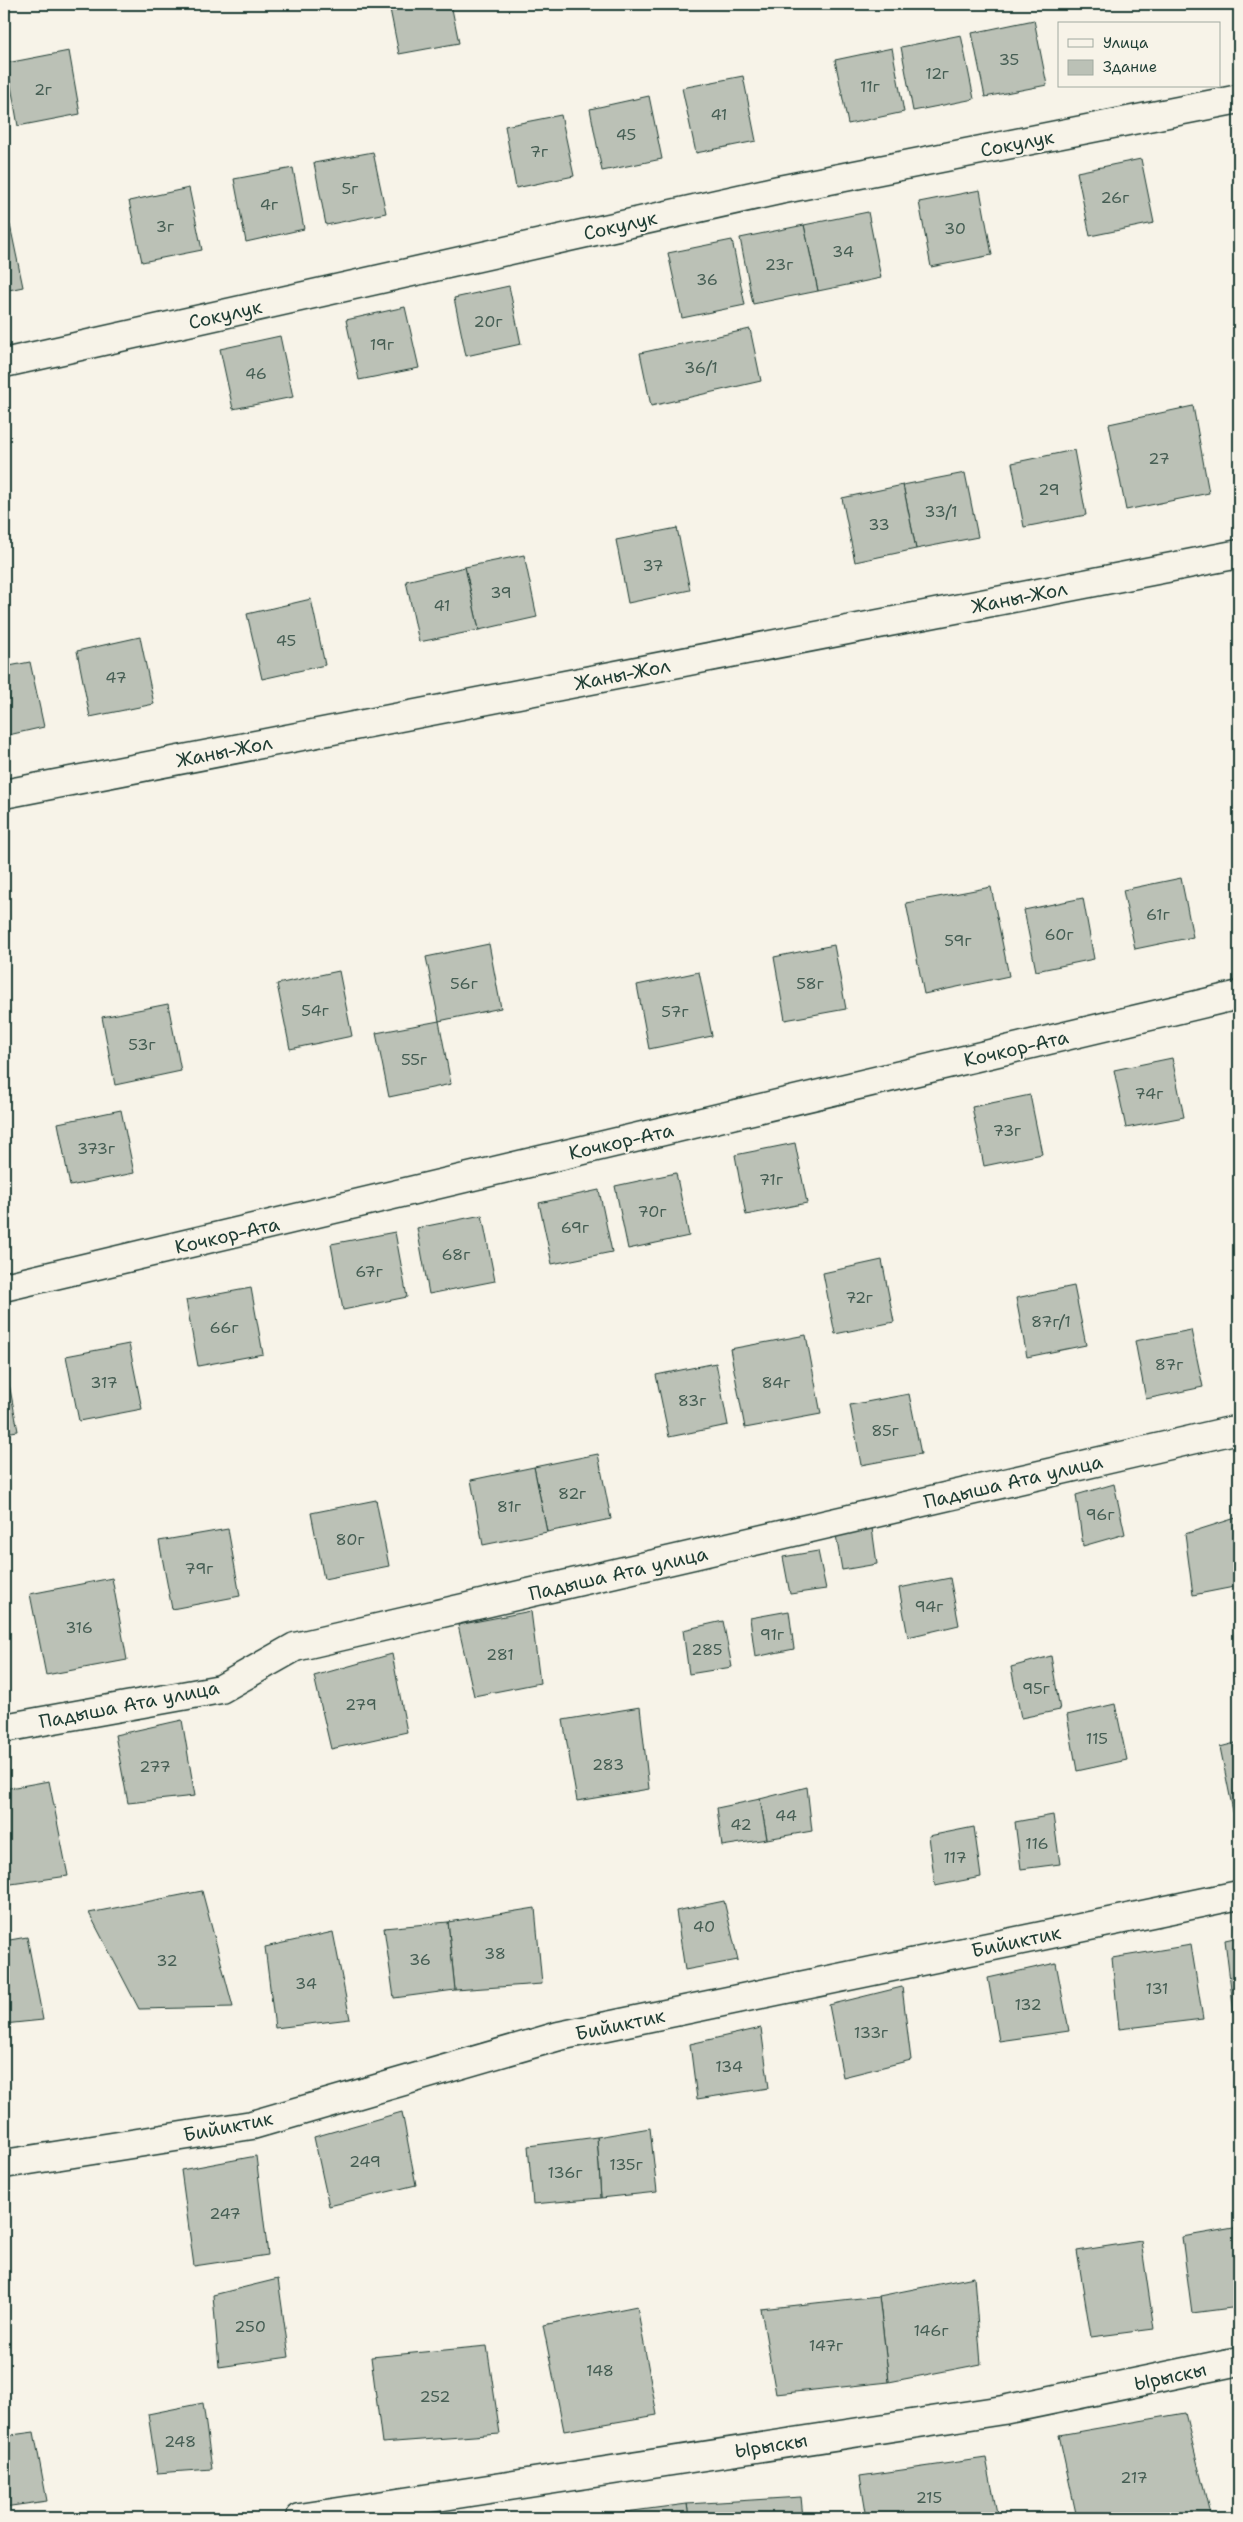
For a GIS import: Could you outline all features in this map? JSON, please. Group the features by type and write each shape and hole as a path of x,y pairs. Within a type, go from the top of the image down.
{"street":[{"name":"Сокулук","path":"4,363 779,190 1239,98"},
{"name":"Жаны-Жол","path":"4,794 1239,554"},
{"name":"Кочкор-Ата","path":"4,1287 1239,995"},
{"name":"Падыша Ата улица","path":"4,1728 221,1689 295,1647 1239,1429"},
{"name":"Бийиктик","path":"4,2164 252,2125 559,2036 1239,1895"},
{"name":"Ырыскы","path":"300,2518 1003,2410 1239,2361"}],"building":[{"path":"389,4 451,4 459,43 399,54"},
{"path":"1034,20 1047,85 985,97 972,33"},
{"path":"961,35 974,99 913,111 901,47"},
{"path":"892,48 904,112 848,124 835,60"},
{"path":"69,51 80,114 18,126 7,63"},
{"path":"743,76 756,141 696,153 682,88"},
{"path":"649,96 662,159 602,171 590,109"},
{"path":"561,115 574,176 516,188 505,126"},
{"path":"373,152 386,213 326,225 314,163"},
{"path":"1141,159 1154,223 1090,236 1077,172"},
{"path":"293,168 304,229 246,242 234,179"},
{"path":"189,188 202,250 142,262 129,201"},
{"path":"980,190 992,255 931,267 919,202"},
{"path":"868,212 881,278 818,291 804,225"},
{"path":"10,225 23,287 4,291 4,227"},
{"path":"804,225 818,291 753,304 740,238"},
{"path":"732,240 745,305 682,318 668,253"},
{"path":"509,286 521,344 466,356 454,298"},
{"path":"405,307 419,368 359,380 346,320"},
{"path":"750,329 761,381 651,406 640,353"},
{"path":"280,336 293,397 233,409 220,349"},
{"path":"1193,406 1209,493 1126,510 1109,424"},
{"path":"1074,450 1086,515 1024,527 1012,463"},
{"path":"965,473 978,537 916,549 903,485"},
{"path":"903,485 916,549 855,562 842,498"},
{"path":"677,528 690,590 628,603 616,540"},
{"path":"524,555 537,617 479,630 465,567"},
{"path":"465,567 479,630 419,642 406,581"},
{"path":"311,599 325,665 262,679 247,614"},
{"path":"140,637 154,704 90,717 77,651"},
{"path":"30,662 44,727 4,736 4,667"},
{"path":"1181,878 1193,937 1135,949 1123,890"},
{"path":"991,887 1009,976 924,994 906,903"},
{"path":"1083,898 1094,959 1036,971 1024,910"},
{"path":"489,944 501,1008 439,1021 426,957"},
{"path":"834,945 846,1009 785,1020 774,957"},
{"path":"339,971 352,1036 290,1049 277,984"},
{"path":"699,972 712,1036 649,1049 637,985"},
{"path":"168,1004 181,1071 115,1085 102,1017"},
{"path":"439,1021 451,1084 389,1097 376,1033"},
{"path":"1172,1058 1184,1117 1126,1128 1114,1070"},
{"path":"1030,1095 1042,1154 984,1166 972,1107"},
{"path":"121,1110 134,1173 70,1186 58,1123"},
{"path":"795,1143 807,1203 746,1215 735,1155"},
{"path":"676,1173 689,1236 628,1249 615,1186"},
{"path":"599,1190 612,1252 552,1264 539,1203"},
{"path":"482,1215 495,1281 429,1294 417,1228"},
{"path":"395,1232 407,1297 343,1310 331,1244"},
{"path":"882,1260 894,1322 835,1334 823,1273"},
{"path":"1074,1286 1086,1345 1027,1357 1016,1298"},
{"path":"251,1288 263,1354 198,1366 186,1300"},
{"path":"1191,1330 1203,1387 1146,1399 1135,1341"},
{"path":"806,1335 821,1414 745,1428 730,1349"},
{"path":"129,1344 142,1409 79,1421 66,1356"},
{"path":"716,1363 728,1425 669,1437 656,1375"},
{"path":"4,1368 6,1368 18,1431 4,1433"},
{"path":"909,1394 921,1454 861,1465 850,1405"},
{"path":"598,1454 611,1519 547,1532 534,1467"},
{"path":"534,1467 547,1532 483,1545 471,1480"},
{"path":"1114,1484 1125,1534 1083,1546 1076,1495"},
{"path":"376,1500 389,1566 324,1579 311,1513"},
{"path":"1239,1517 1239,1586 1193,1595 1185,1534"},
{"path":"872,1528 877,1564 842,1570 836,1535"},
{"path":"228,1529 240,1596 172,1609 159,1541"},
{"path":"818,1551 826,1589 790,1594 783,1557"},
{"path":"112,1578 127,1660 46,1675 30,1594"},
{"path":"950,1578 959,1625 908,1637 899,1588"},
{"path":"531,1611 540,1683 474,1696 458,1625"},
{"path":"789,1611 794,1649 755,1657 750,1618"},
{"path":"723,1621 732,1667 689,1674 683,1630"},
{"path":"392,1654 407,1732 331,1749 314,1676"},
{"path":"1051,1656 1060,1710 1021,1718 1011,1667"},
{"path":"1115,1704 1127,1760 1077,1771 1067,1715"},
{"path":"640,1707 649,1789 577,1801 563,1720"},
{"path":"182,1720 195,1796 128,1803 115,1735"},
{"path":"1239,1742 1239,1820 1235,1821 1220,1747"},
{"path":"49,1781 68,1876 4,1885 4,1789"},
{"path":"807,1787 812,1831 767,1839 760,1799"},
{"path":"760,1799 767,1839 722,1846 717,1808"},
{"path":"1053,1815 1060,1864 1021,1869 1015,1822"},
{"path":"974,1827 981,1877 935,1886 929,1836"},
{"path":"202,1891 233,2007 139,2009 89,1913"},
{"path":"724,1901 738,1960 685,1970 676,1911"},
{"path":"535,1908 542,1984 455,1990 448,1922"},
{"path":"448,1922 455,1990 394,1998 384,1928"},
{"path":"333,1932 350,2019 275,2028 265,1947"},
{"path":"27,1937 43,2020 4,2024 4,1941"},
{"path":"1239,1937 1239,2012 1234,2013 1225,1940"},
{"path":"1191,1945 1203,2019 1119,2029 1112,1958"},
{"path":"1056,1963 1069,2031 999,2041 988,1978"},
{"path":"902,1987 911,2060 843,2077 829,2005"},
{"path":"761,2028 769,2088 697,2099 690,2044"},
{"path":"402,2112 416,2185 329,2206 314,2137"},
{"path":"650,2128 657,2192 601,2198 597,2137"},
{"path":"597,2137 601,2198 533,2204 528,2146"},
{"path":"256,2156 268,2255 194,2266 181,2170"},
{"path":"1239,2227 1239,2307 1192,2313 1182,2237"},
{"path":"1141,2241 1154,2329 1091,2337 1077,2251"},
{"path":"974,2277 981,2364 889,2382 879,2296"},
{"path":"278,2279 289,2357 219,2367 213,2295"},
{"path":"879,2296 889,2382 776,2394 761,2309"},
{"path":"637,2306 657,2415 564,2431 543,2325"},
{"path":"487,2346 500,2434 382,2443 371,2357"},
{"path":"203,2403 212,2469 157,2473 148,2414"},
{"path":"1185,2413 1211,2518 1077,2518 1059,2435"},
{"path":"34,2432 47,2501 4,2507 4,2436"},
{"path":"986,2458 998,2518 867,2518 860,2476"},
{"path":"801,2497 803,2518 689,2518 687,2504"},
{"path":"687,2504 689,2518 579,2518"}]}
